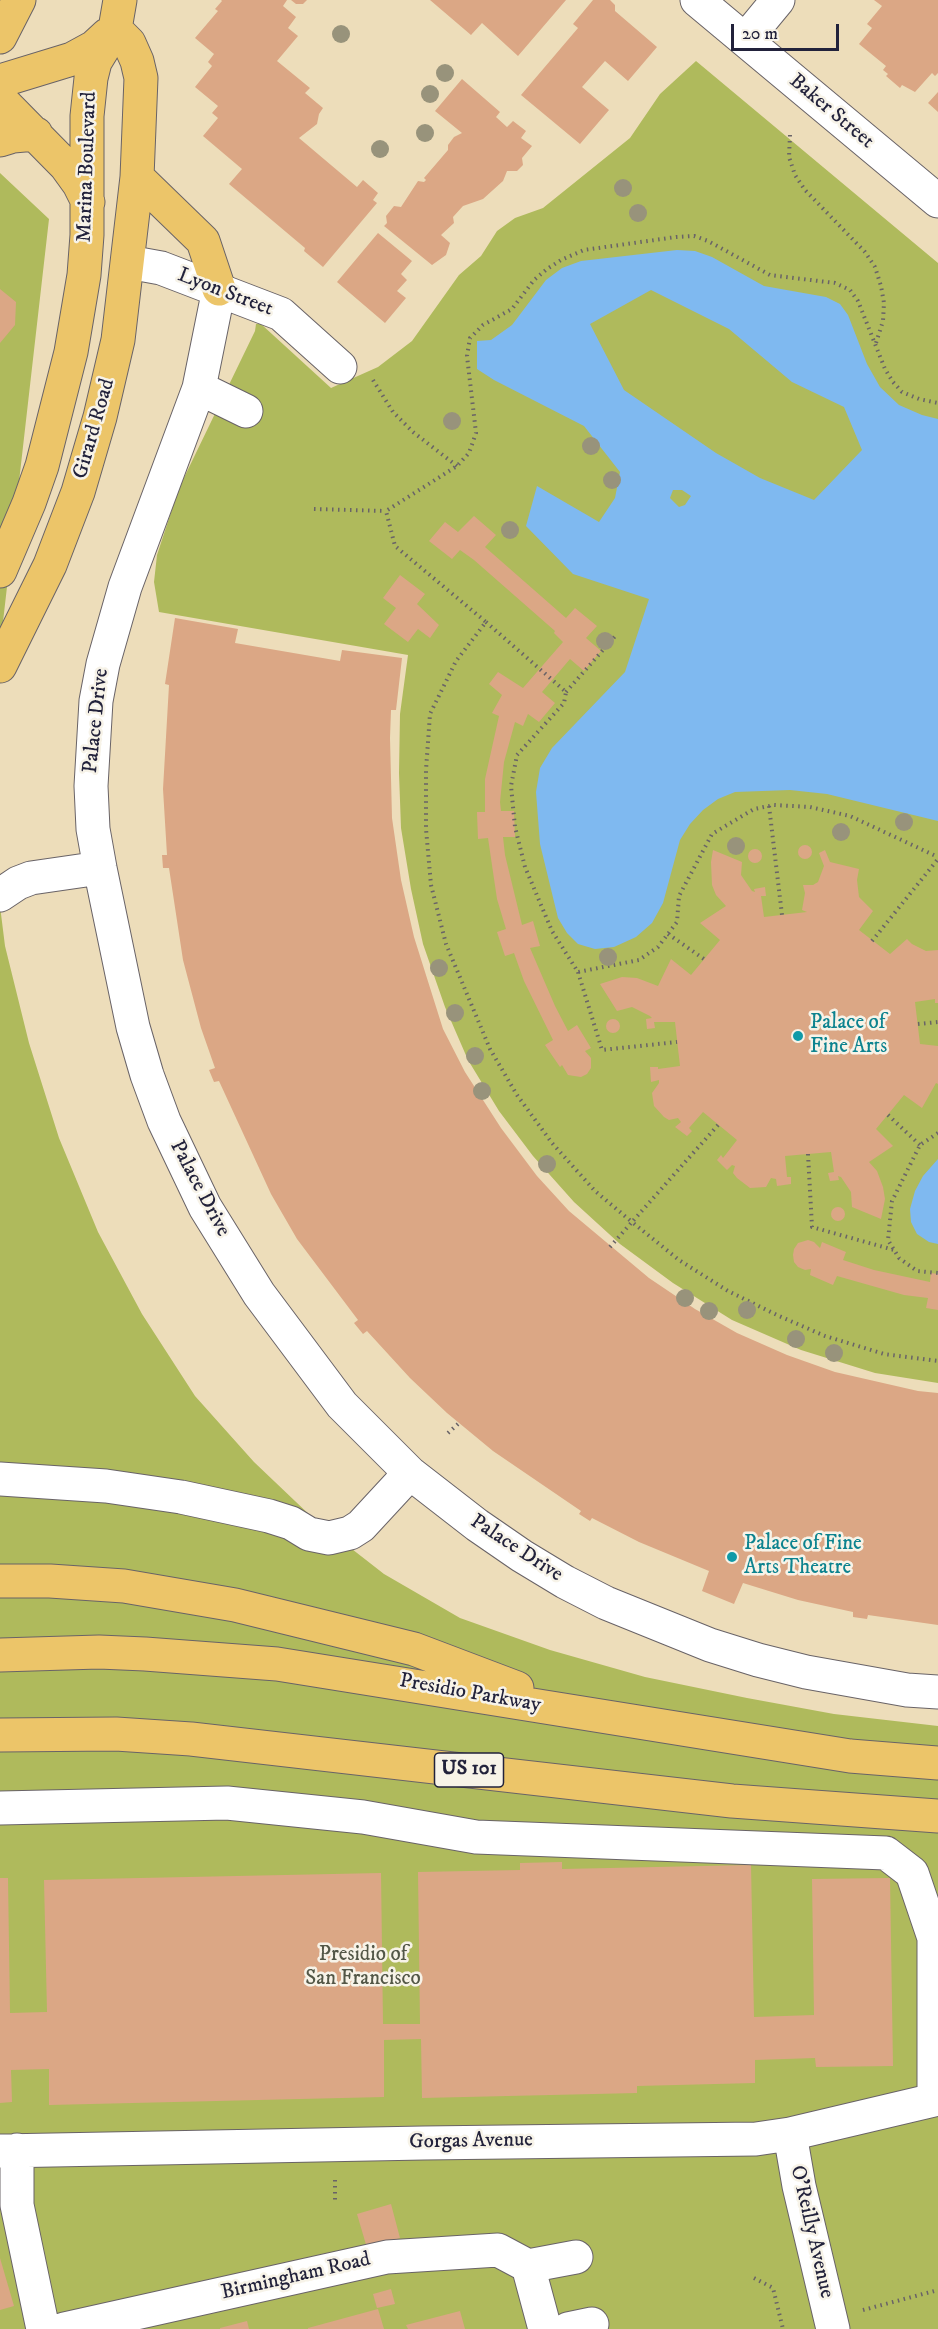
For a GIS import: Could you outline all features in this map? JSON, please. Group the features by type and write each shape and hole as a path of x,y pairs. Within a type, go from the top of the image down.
{"main road":[{"path":"0,37 19,0"},
{"path":"0,81 72,60 93,47 118,14"},
{"path":"118,14 137,61 141,78 137,177 202,241 219,289"},
{"name":"Marina Boulevard","path":"84,275 89,203 87,116 91,78 94,62 118,14"},
{"path":"0,99 66,166 89,203"},
{"path":"0,140 13,136 36,134"},
{"name":"Girard Road","path":"0,666 50,565 87,464 110,378 128,262 137,177"},
{"name":"Girard Road","path":"0,571 29,503 53,428 71,352 84,275"},
{"path":"0,1581 50,1581 124,1586 235,1605 414,1649 583,1714"},
{"name":"Presidio Parkway","path":"0,1655 99,1652 236,1660 322,1670 850,1756 938,1763"},
{"name":"US 101","path":"0,1735 117,1734 172,1737 732,1801 938,1816"}],"street":[{"name":"Baker Street","path":"697,0 938,201"},
{"path":"745,40 778,0"},
{"name":"Lyon Street","path":"128,262 161,268 281,314 340,367"},
{"name":"Palace Drive","path":"219,289 199,388 125,587 102,664 96,701 91,786 93,830 133,1027 147,1075 183,1164 205,1207 232,1252 288,1335 342,1405 410,1473 477,1525 522,1556 606,1603 710,1645 796,1670 858,1683 938,1692"},
{"path":"199,388 246,411"},
{"path":"0,895 18,883 31,878 100,868"},
{"path":"0,1479 83,1483 182,1497 269,1516 291,1523 309,1534 329,1538 350,1533 361,1526 410,1473"},
{"path":"0,1808 227,1803 363,1817 476,1838 886,1853 912,1872 934,1938 936,2100"},
{"name":"Gorgas Avenue","path":"8,2151 756,2139 790,2134 936,2100"},
{"name":"O'Reilly Avenue","path":"790,2134 799,2186 843,2321"},
{"path":"8,2151 43,2329"},
{"name":"Birmingham Road","path":"64,2329 387,2257 498,2250 528,2266"},
{"path":"545,2329 528,2266 576,2257"}],"path":[{"path":"790,135 789,157 795,175 805,190 865,252 875,267 882,285 884,321 875,343"},
{"path":"314,509 386,511 457,466 469,453 476,433 467,356 470,338 483,325 512,309 534,280 547,269 584,250 694,236 708,241 770,275 835,283 849,290 858,301 892,382 902,392 938,403"},
{"path":"340,367 362,361 393,412 421,439 457,466"},
{"path":"386,511 396,546 566,692"},
{"path":"486,622 456,661 430,714 426,770 426,829 430,885 446,944 490,1049 517,1095 552,1143 595,1191 679,1260 728,1291 825,1336 884,1354 938,1361"},
{"path":"617,634 566,692 564,703 518,755 511,786 515,827 525,867 552,931 578,972 602,1050 677,1042"},
{"path":"578,972 639,960 658,947 677,922 679,896 712,834 754,808 769,806 810,807 850,816 938,858 872,940"},
{"path":"769,806 782,915"},
{"path":"668,934 704,959"},
{"path":"918,1024 938,1022"},
{"path":"888,1114 920,1145"},
{"path":"610,1247 718,1125"},
{"path":"938,1133 920,1145 892,1201 888,1240 899,1258 917,1271 938,1273"},
{"path":"808,1154 812,1227 894,1250"},
{"path":"448,1433 459,1423"},
{"path":"335,2179 336,2203"},
{"path":"754,2278 773,2288 783,2329"},
{"path":"843,2321 938,2290"}],"green space":[{"path":"696,61 938,263 938,1383 875,1373 801,1350 732,1320 673,1283 620,1244 574,1202 533,1156 499,1111 468,1060 445,1007 423,944 411,889 401,828 399,773 400,714 408,655 159,612 154,582 157,555 179,488 255,331 256,324 261,324 331,388 378,367 412,341 459,275 481,256 497,231 515,218 543,208 630,138 660,94"},
{"path":"0,173 49,219 0,648"},
{"name":"Presidio of San Francisco","path":"0,906 5,946 29,1043 59,1138 98,1232 142,1314 195,1396 254,1462 316,1521 384,1574 460,1618 550,1650 645,1677 747,1698 834,1714 938,1726 938,2329 0,2329"}],"water":[{"path":"677,250 695,251 712,257 764,286 826,297 840,304 848,315 867,364 880,387 899,405 938,419 938,821 827,794 790,790 735,792 718,799 690,824 680,840 663,903 652,923 636,937 614,947 595,949 578,944 567,933 558,918 540,844 536,792 540,768 552,748 625,672 649,599 573,574 526,526 537,486 599,522 615,498 620,472 584,426 477,369 477,341 491,340 512,325 546,280 562,268 581,261","holes":["651,290 729,329 792,382 844,407 862,450 814,500 760,478 716,453 624,390 590,324","673,490 682,490 691,496 685,505 679,507 670,498"]},
{"path":"938,1159 938,1244 929,1242 917,1234 911,1222 910,1209 915,1191 923,1176"}],"building":[{"path":"221,0 287,0 283,6 296,17 288,28 298,36 277,61 310,88 305,93 323,108 317,124 299,138 357,187 363,180 378,193 373,200 377,203 323,267 304,251 305,248 229,184 242,169 203,136 218,118 212,113 218,106 195,87 212,66 208,62 214,54 195,38 218,11 215,9"},
{"path":"291,0 307,0 303,4 296,4"},
{"path":"430,0 566,0 518,56 482,23 471,35"},
{"path":"593,0 610,0 615,5 615,11 657,47 628,81 605,61 582,87 609,110 580,144 521,95 578,28 573,24"},
{"path":"874,0 938,0 938,73 935,76 932,73 915,92 902,85 900,88 886,76 888,74 883,70 886,66 859,44 872,28 867,24 882,6"},
{"path":"462,79 500,112 496,117 507,127 513,121 526,131 521,138 532,146 522,158 523,165 517,171 507,171 503,181 483,199 463,206 453,217 454,223 441,235 450,243 446,255 432,265 384,226 387,223 386,216 394,206 401,207 418,181 426,180 424,178 448,150 448,145 454,137 462,133 435,111"},
{"path":"938,92 938,112 928,103"},
{"path":"378,233 412,261 401,274 407,280 397,291 406,298 385,323 337,282"},
{"path":"0,289 16,302 15,325 0,343"},
{"path":"474,516 496,535 485,547 566,618 575,608 597,626 586,638 601,651 584,671 570,659 542,692 555,703 539,722 528,714 523,726 515,722 504,762 500,802 501,811 514,811 515,837 503,837 505,855 522,925 533,921 540,946 530,948 568,1031 577,1025 591,1048 585,1051 591,1058 591,1068 581,1077 568,1075 545,1045 553,1040 524,981 514,953 505,956 497,932 506,929 497,899 488,838 478,839 477,812 485,812 485,779 499,716 492,713 502,695 489,684 498,672 523,688 563,642 554,633 555,631 474,560 460,550 452,559 429,541 445,522 458,532"},
{"path":"400,575 425,594 417,604 439,625 430,638 418,629 408,642 384,624 396,608 383,598"},
{"path":"175,618 238,629 235,643 340,661 342,650 402,658 396,710 391,710 390,738 392,818 401,880 414,937 443,1029 465,1072 501,1128 537,1176 569,1211 649,1278 695,1309 737,1333 787,1355 835,1372 918,1391 938,1393 938,1625 868,1615 867,1619 853,1617 853,1612 798,1600 743,1583 734,1604 702,1591 709,1571 639,1542 592,1518 590,1521 579,1514 581,1511 493,1451 447,1413 410,1378 367,1331 363,1334 354,1323 358,1320 297,1239 271,1194 219,1081 214,1082 209,1070 215,1068 201,1028 183,960 169,868 163,868 162,855 167,855 163,789 169,685 165,684"},
{"path":"805,845 810,847 812,852 810,857 805,859 800,857 798,852 800,847"},
{"path":"755,849 760,851 762,856 760,861 755,863 750,861 748,856 750,851"},
{"name":"Palace of Fine Arts","path":"713,850 742,862 741,875 752,891 755,892 754,889 765,887 766,896 761,896 764,917 807,912 802,910 805,893 803,885 813,885 818,882 824,866 819,853 825,850 830,862 859,869 857,880 859,897 873,911 859,930 890,954 907,939 926,951 938,950 938,1003 935,1003 935,999 915,1002 920,1044 938,1046 938,1084 936,1083 922,1108 904,1095 876,1129 893,1146 869,1162 877,1171 883,1187 885,1199 881,1219 852,1207 851,1192 841,1177 838,1176 839,1180 830,1181 828,1173 834,1172 831,1152 785,1156 787,1177 791,1177 791,1184 777,1186 776,1179 771,1178 766,1187 750,1188 733,1173 735,1166 732,1165 727,1170 717,1160 721,1155 723,1158 737,1140 703,1112 689,1128 692,1131 687,1136 675,1127 681,1122 678,1118 669,1120 654,1106 652,1093 659,1080 651,1082 650,1067 658,1067 658,1069 680,1066 675,1022 654,1022 655,1028 647,1029 646,1019 652,1018 650,1016 632,1007 617,1011 600,984 622,977 637,978 658,986 671,959 691,975 720,940 700,923 726,906 716,895 712,885"},
{"path":"613,1019 618,1021 620,1026 618,1031 613,1033 608,1031 606,1026 608,1021"},
{"path":"838,1207 843,1209 845,1214 843,1219 838,1221 833,1219 831,1214 833,1209"},
{"path":"808,1240 820,1248 822,1242 846,1252 843,1260 874,1270 930,1282 931,1273 938,1274 938,1310 926,1308 928,1298 904,1295 837,1276 833,1285 810,1275 811,1269 805,1270 798,1267 793,1255 798,1243"},
{"path":"562,1862 562,1869 751,1865 754,2017 814,2015 812,1879 890,1878 893,2066 816,2067 815,2058 755,2060 755,2083 637,2086 637,2093 422,2098 421,2039 384,2040 384,2097 49,2105 49,2069 11,2070 12,2102 0,2103 0,1878 8,1878 10,2013 47,2012 44,1880 381,1873 383,2024 420,2024 418,1872 520,1870 520,1863"},
{"path":"391,2204 400,2238 367,2248 357,2214"},
{"path":"0,2258 14,2306 0,2310"},
{"path":"391,2289 395,2304 377,2308 373,2294"},
{"path":"378,2309 384,2329 308,2329 308,2328"},
{"path":"460,2311 465,2329 408,2329 406,2325"},
{"path":"247,2321 249,2329 220,2329 220,2328"}],"place":[{"name":"Palace of Fine Arts","path":"798,1036"},
{"name":"Palace of Fine Arts Theatre","path":"732,1557"}]}
